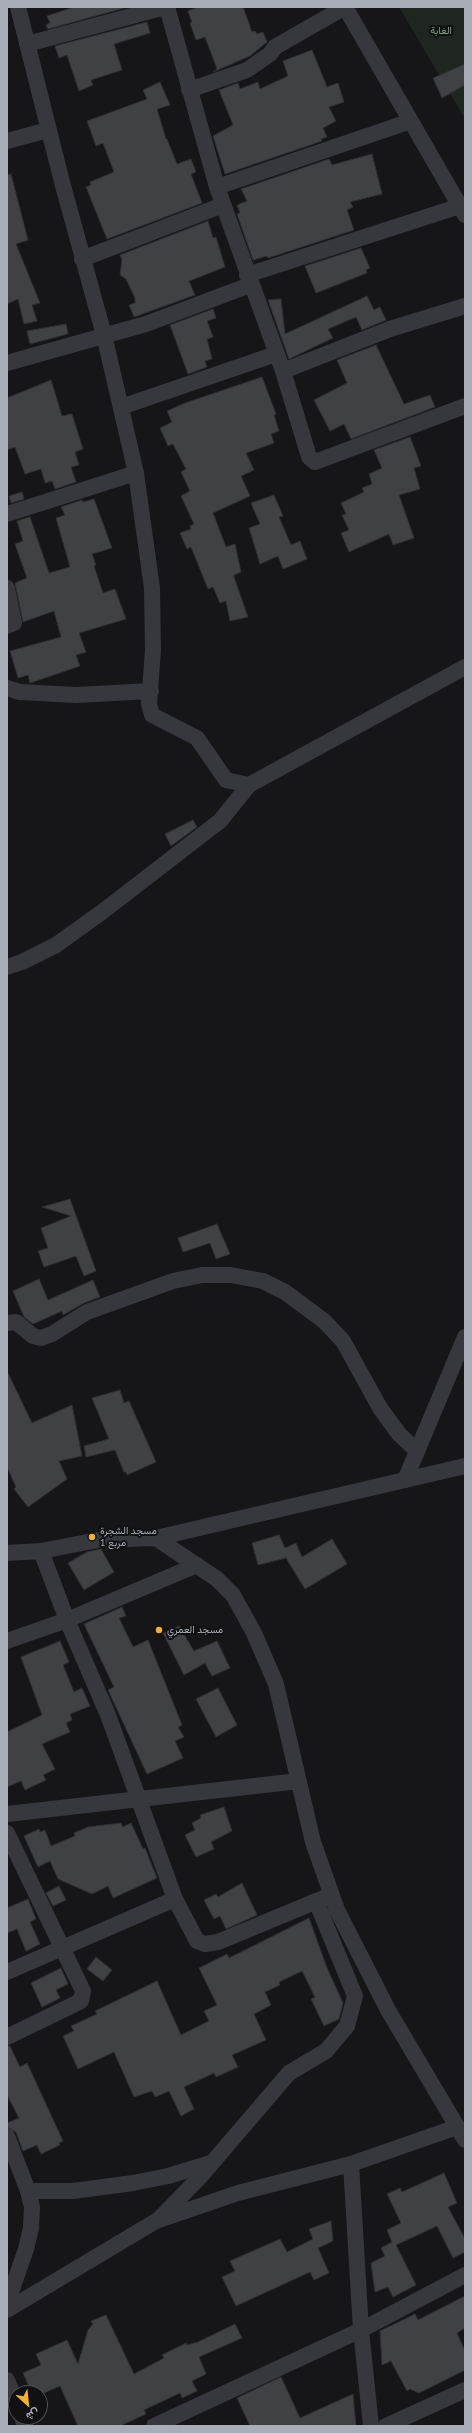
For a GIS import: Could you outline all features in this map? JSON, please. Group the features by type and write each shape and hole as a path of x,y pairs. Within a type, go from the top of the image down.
{"street":[{"path":"18,7 48,130 82,259 104,334 136,474 152,588 149,704 152,715 197,738 226,780 249,785"},
{"path":"27,44 166,7 188,90 222,205 283,371 309,457 315,462 465,406"},
{"path":"7,362 104,334 146,324 249,280 462,210 345,7 275,47 270,54 247,70 188,90"},
{"path":"217,187 411,121"},
{"path":"7,141 48,130"},
{"path":"82,259 222,205"},
{"path":"283,371 390,329 465,306"},
{"path":"121,407 276,354"},
{"path":"7,514 136,474"},
{"path":"7,588 14,624 7,626"},
{"path":"7,967 22,962 56,945 102,912 220,821 249,785 465,667"},
{"path":"7,688 20,692 76,695 150,691"},
{"path":"7,1323 16,1322 33,1336 41,1338 52,1334 87,1312 173,1281 202,1274 224,1274 263,1281 285,1292 324,1321 343,1341 380,1408 399,1434 416,1450"},
{"path":"404,1480 465,1337"},
{"path":"7,1553 41,1551 98,1540 156,1538 465,1466"},
{"path":"156,1538 197,1564 217,1579 233,1595 254,1633 276,1684 313,1842 324,1898 355,1996 347,2026 326,2051 289,2073 212,2163 156,2221"},
{"path":"41,1551 67,1620 108,1715 137,1800 175,1899 197,1941 205,1944 218,1942 324,1898"},
{"path":"7,1641 67,1620 197,1564"},
{"path":"7,1814 299,1781"},
{"path":"7,1833 83,1991 82,2001 7,2037"},
{"path":"8,2301 156,2221 238,2193 461,2134 324,1898"},
{"path":"7,1972 175,1899"},
{"path":"7,2136 28,2191 32,2207 31,2228 26,2250 8,2301"},
{"path":"28,2191 73,2191 133,2184 168,2176 212,2163"},
{"path":"351,2164 361,2330 371,2426"},
{"path":"154,2426 361,2330 465,2275"},
{"path":"386,2426 465,2390"}],"green space":[{"name":"الغابة","path":"399,7 465,7 465,119"}],"building":[{"path":"74,7 128,7 48,29 46,25 50,23 47,16"},
{"path":"198,7 243,7 252,32 255,31 257,34 263,32 267,42 250,56 213,72 217,69 205,37 196,40 190,23 192,22 188,11"},
{"path":"147,22 150,33 114,44 122,70 91,80 93,85 79,91 67,55 59,58 55,46"},
{"path":"312,50 327,87 338,83 344,102 329,107 336,121 323,128 327,137 321,139 322,141 225,174 213,136 233,125 219,90 238,83 240,89 258,82 260,89 288,76 283,61"},
{"path":"465,64 465,85 442,98 433,78"},
{"path":"160,82 170,105 157,109 166,139 177,164 191,159 196,172 191,174 202,203 107,239 86,187 91,185 90,182 114,172 103,143 96,146 87,121 147,99 143,90"},
{"path":"372,154 382,194 350,202 353,207 347,210 354,230 268,258 267,256 253,260 237,214 240,213 237,205 247,201 241,189 329,159 332,165"},
{"path":"11,174 28,240 16,244 40,303 32,305 37,321 24,324 18,299 7,304 7,175"},
{"path":"208,221 213,238 216,237 225,267 189,281 195,295 134,317 129,305 135,303 135,298 126,279 120,275 122,260 120,255"},
{"path":"361,248 370,268 366,270 367,273 316,293 305,266"},
{"path":"367,296 374,310 380,307 386,320 362,330 356,317 328,329 333,338 289,359 268,300 281,299 285,334"},
{"path":"213,309 216,318 207,321 213,337 207,339 212,359 205,361 207,367 188,374 170,325"},
{"path":"66,324 68,334 30,344 27,331"},
{"path":"376,345 404,404 430,395 435,407 351,439 344,424 330,431 314,400 347,383 337,360"},
{"path":"262,377 276,414 274,415 279,431 271,434 274,443 246,453 254,470 241,476 250,496 213,513 226,547 235,544 241,572 234,575 234,577 248,617 230,621 226,601 220,603 213,587 208,589 191,547 187,549 180,533 191,529 190,526 194,524 181,496 190,491 181,472 186,469 173,444 168,446 160,428 172,422 167,411 185,403"},
{"path":"51,380 62,416 72,414 83,449 75,452 79,465 71,467 76,482 55,489 52,481 45,483 41,469 25,474 15,447 7,450 7,398"},
{"path":"410,437 421,466 414,468 420,489 399,495 414,538 393,545 389,534 349,552 341,533 349,530 342,515 346,514 341,503 364,492 362,488 372,484 369,474 382,468 374,450"},
{"path":"22,492 24,499 11,503 9,496"},
{"path":"274,495 283,516 279,517 291,545 300,541 307,559 283,569 278,556 260,564 249,528 260,524 251,503"},
{"path":"94,499 112,548 92,554 96,565 94,566 103,593 115,589 126,619 79,633 86,652 76,655 80,666 30,683 28,675 18,678 10,651 61,637 54,611 23,622 15,583 27,578 15,544 23,541 17,521 30,517 49,573 70,567 56,518 65,515 61,507 82,500 83,502"},
{"path":"193,820 197,827 171,846 165,834"},
{"path":"70,1199 96,1271 84,1276 76,1256 44,1267 38,1251 48,1248 41,1228 71,1216 42,1207"},
{"path":"217,1224 230,1254 216,1259 210,1243 183,1252 178,1238"},
{"path":"39,1279 48,1300 93,1280 100,1297 84,1303 63,1315 62,1311 33,1324 24,1317 13,1291"},
{"path":"7,1371 32,1423 72,1405 82,1456 59,1461 67,1479 28,1507 14,1489 16,1487 7,1467"},
{"path":"120,1390 124,1403 129,1401 156,1462 127,1475 126,1472 124,1472 115,1450 86,1457 84,1446 109,1439 92,1398"},
{"path":"279,1535 285,1548 296,1543 302,1557 332,1539 347,1564 305,1589 286,1558 258,1565 252,1543"},
{"path":"101,1549 114,1572 84,1590 68,1563 87,1552"},
{"path":"122,1607 126,1616 119,1618 133,1647 148,1640 182,1725 178,1727 184,1737 175,1741 183,1758 147,1774 108,1690 114,1687 84,1624"},
{"path":"179,1626 194,1651 217,1641 230,1668 212,1676 205,1663 184,1675 163,1633"},
{"path":"60,1641 69,1662 63,1665 74,1692 82,1688 90,1706 70,1714 72,1720 66,1723 70,1732 42,1744 55,1769 43,1775 46,1780 25,1790 21,1781 7,1787 7,1732 42,1715 21,1657"},
{"path":"218,1688 237,1725 216,1737 196,1699"},
{"path":"224,1807 232,1831 211,1842 214,1849 196,1857 185,1835 195,1830 192,1823 201,1818 200,1815"},
{"path":"121,1823 123,1827 131,1823 143,1849 145,1848 157,1878 113,1898 108,1886 92,1894 58,1879 50,1861 38,1867 24,1836 39,1829 40,1832 45,1830 51,1846 75,1836 74,1833 88,1827"},
{"path":"242,1883 257,1915 226,1929 220,1916 214,1919 204,1900 216,1894 218,1897"},
{"path":"59,1886 66,1900 53,1906 46,1893"},
{"path":"28,1899 36,1919 30,1922 40,1944 26,1951 17,1929 7,1933 7,1908"},
{"path":"309,1918 327,1968 343,2003 339,2019 324,2026 311,1999 315,1997 302,1971 279,1982 280,1985 265,1992 271,2005 254,2014 266,2040 232,2055 238,2067 216,2077 214,2073 184,2087 194,2109 181,2116 169,2091 155,2097 152,2091 134,2097 114,2052 78,2069 63,2036 74,2031 71,2026 97,2014 95,2011 157,1981 181,2035 209,2021 204,2011 217,2005 199,1968 227,1954 229,1958"},
{"path":"96,1957 112,1970 103,1981 87,1969"},
{"path":"61,1968 68,1984 56,1990 60,1998 42,2007 31,1983"},
{"path":"7,2046 10,2046 20,2067 27,2063 63,2141 59,2143 60,2145 41,2154 37,2145 23,2151 16,2132 7,2127 7,2123 19,2118 7,2095"},
{"path":"444,2173 457,2203 448,2207 465,2239 465,2252 453,2258 437,2226 396,2245 416,2285 393,2297 388,2287 375,2292 371,2263 385,2256 381,2248 392,2242 387,2230 401,2223 387,2194 400,2188 402,2192"},
{"path":"331,2221 333,2241 318,2248 329,2273 314,2280 310,2272 236,2306 222,2277 235,2271 230,2261 280,2239 287,2252 313,2239 309,2229"},
{"path":"465,2296 465,2328 457,2333 465,2351 465,2370 419,2393 410,2389 407,2391 391,2361 382,2365 380,2331 415,2314 418,2320"},
{"path":"106,2315 134,2374 164,2358 162,2355 186,2343 187,2345 198,2342 235,2324 242,2338 199,2357 206,2374 192,2381 197,2391 182,2398 180,2393 144,2410 146,2414 120,2426 78,2426 60,2386 48,2391 48,2385 28,2385 23,2373 41,2365 36,2354 67,2340 78,2364 88,2330 93,2324 91,2321"},
{"path":"281,2377 300,2418 353,2394 356,2426 250,2426 237,2398"}],"place":[{"name":"مسجد الشجرة مربع 1","path":"92,1537"},
{"name":"مسجد العمري","path":"159,1630"}]}
